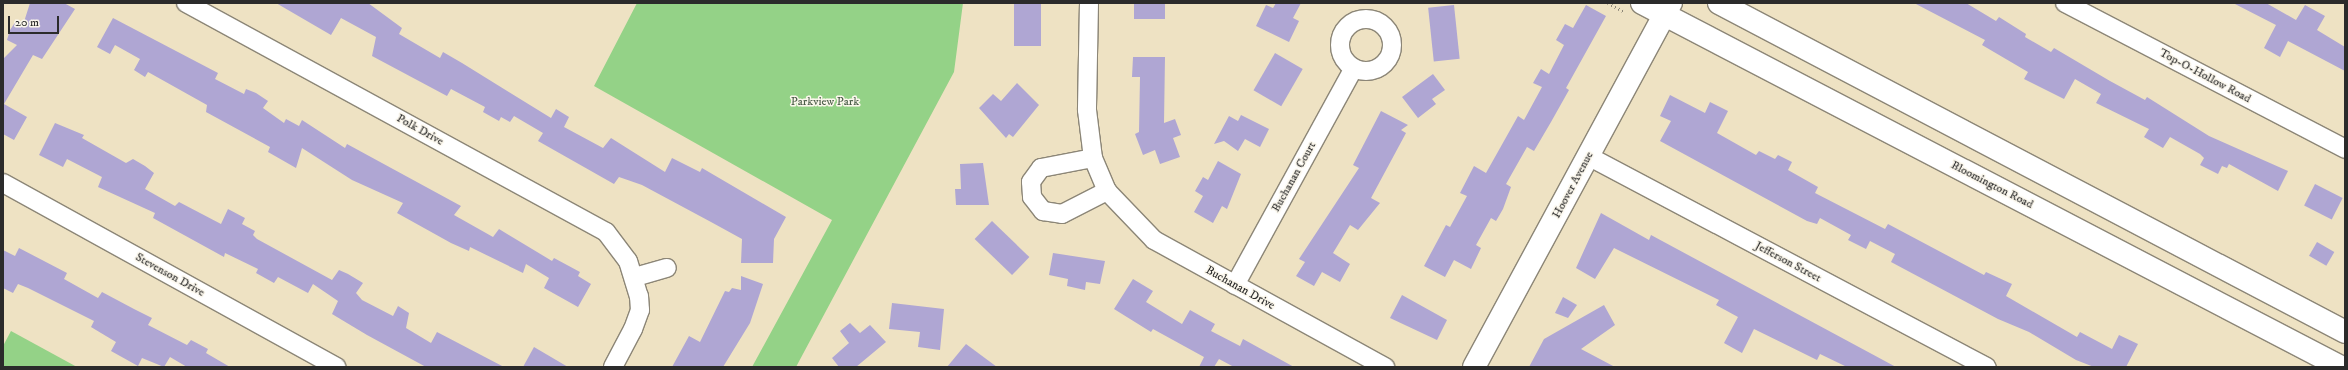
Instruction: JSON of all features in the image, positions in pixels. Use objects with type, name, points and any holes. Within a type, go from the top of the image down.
[{"type":"street","name":"Polk Drive","points":[[186,3],[606,232],[618,246],[635,277]]},
{"type":"street","name":"Buchanan Drive","points":[[1089,3],[1087,110],[1093,158],[1107,191],[1154,240],[1386,367]]},
{"type":"street","points":[[1719,3],[2345,332]]},
{"type":"street","name":"Top-O-Hollow Road","points":[[2065,3],[2345,149]]},
{"type":"street","name":"Bloomington Road","points":[[1636,8],[1668,9],[2341,367]]},
{"type":"street","name":"Hoover Avenue","points":[[1474,367],[1668,9]]},
{"type":"street","name":"Buchanan Court","points":[[1235,285],[1354,68]]},
{"type":"street","name":"Jefferson Street","points":[[1588,156],[1987,367]]},
{"type":"street","points":[[1093,158],[1041,168],[1031,182],[1032,197],[1043,211],[1062,214],[1107,191]]},
{"type":"street","name":"Stevenson Drive","points":[[3,183],[337,367]]},
{"type":"street","points":[[613,367],[640,310],[635,277],[667,268]]},
{"type":"path","points":[[1608,3],[1636,8]]},
{"type":"green space","name":"Parkview Park","points":[[637,3],[963,3],[954,72],[796,367],[752,367],[832,220],[594,86]]},
{"type":"green space","points":[[11,331],[77,367],[3,367],[3,346]]},
{"type":"building","points":[[30,3],[64,3],[75,9],[42,59],[33,55],[4,104],[27,117],[14,140],[3,134],[3,59],[17,45],[7,40],[10,30],[16,21],[23,25]]},
{"type":"building","points":[[276,3],[368,3],[402,28],[399,34],[440,58],[443,52],[551,118],[556,109],[569,117],[564,127],[603,148],[611,138],[665,172],[672,158],[700,172],[702,168],[786,217],[774,239],[773,263],[741,263],[742,239],[642,185],[619,177],[614,184],[538,141],[543,133],[514,116],[510,122],[501,117],[499,121],[483,112],[485,107],[451,89],[447,96],[372,56],[376,37],[341,18],[331,35]]},
{"type":"building","points":[[1014,3],[1041,3],[1041,46],[1014,46]]},
{"type":"building","points":[[1134,3],[1165,3],[1165,19],[1134,19]]},
{"type":"building","points":[[1276,3],[1301,3],[1293,18],[1299,21],[1289,42],[1256,26],[1266,5],[1273,8]]},
{"type":"building","points":[[1914,3],[1966,3],[1996,21],[1999,17],[2026,34],[2025,37],[2051,52],[2054,48],[2145,100],[2147,97],[2209,136],[2288,171],[2278,191],[2229,164],[2227,168],[2222,166],[2218,174],[2200,165],[2204,158],[2200,154],[2170,137],[2163,148],[2144,137],[2149,129],[2096,103],[2101,94],[2075,79],[2064,99],[2024,79],[2028,72],[1982,45],[1985,40]]},
{"type":"building","points":[[2233,3],[2266,3],[2296,20],[2305,5],[2325,16],[2317,30],[2345,47],[2345,71],[2288,41],[2280,57],[2264,48],[2276,25]]},
{"type":"building","points":[[1454,5],[1460,59],[1434,61],[1428,8]]},
{"type":"building","points":[[1586,5],[1606,16],[1566,88],[1569,90],[1534,151],[1527,147],[1506,184],[1511,187],[1503,209],[1496,221],[1491,218],[1476,245],[1481,248],[1471,269],[1454,260],[1445,277],[1424,266],[1446,225],[1450,227],[1467,196],[1460,193],[1474,166],[1486,173],[1518,116],[1524,120],[1542,87],[1533,83],[1541,69],[1549,74],[1564,45],[1556,40],[1565,24],[1573,28]]},
{"type":"building","points":[[113,18],[218,73],[215,79],[244,94],[246,89],[256,93],[268,101],[263,108],[284,123],[286,119],[299,126],[302,120],[345,148],[347,144],[461,206],[454,215],[493,237],[499,229],[552,261],[554,258],[580,272],[578,276],[591,284],[578,307],[544,288],[549,278],[526,264],[523,273],[470,247],[469,251],[451,243],[397,213],[403,203],[352,180],[302,148],[296,168],[268,152],[270,147],[206,112],[207,105],[148,72],[145,77],[134,70],[140,59],[115,45],[110,54],[97,47]]},
{"type":"building","points":[[1275,53],[1303,69],[1281,106],[1254,90]]},
{"type":"building","points":[[1133,57],[1165,57],[1164,123],[1175,119],[1181,135],[1173,138],[1180,157],[1160,164],[1155,150],[1143,155],[1135,134],[1139,132],[1140,77],[1132,77]]},
{"type":"building","points":[[1433,74],[1445,90],[1432,99],[1436,104],[1418,118],[1402,97]]},
{"type":"building","points":[[1017,83],[1039,105],[1013,137],[1009,134],[1006,138],[979,108],[993,94],[1001,101]]},
{"type":"building","points":[[1670,95],[1705,113],[1710,102],[1728,111],[1717,133],[1756,155],[1759,151],[1775,159],[1778,155],[1792,162],[1788,170],[1818,187],[1815,193],[1885,229],[1888,224],[1984,275],[1986,272],[2012,284],[2006,296],[2077,337],[2080,332],[2112,349],[2119,335],[2138,344],[2126,367],[2094,367],[2076,360],[2029,332],[1998,319],[1891,262],[1895,254],[1870,241],[1866,249],[1848,240],[1851,235],[1820,218],[1817,224],[1807,221],[1660,141],[1671,121],[1660,116]]},
{"type":"building","points":[[1381,111],[1408,125],[1401,130],[1406,133],[1371,198],[1380,203],[1358,230],[1350,225],[1333,253],[1350,264],[1340,282],[1322,272],[1314,286],[1296,276],[1305,262],[1299,259],[1359,168],[1353,165]]},
{"type":"building","points":[[1241,115],[1269,129],[1260,147],[1245,139],[1238,151],[1224,141],[1214,144],[1229,116],[1238,121]]},
{"type":"building","points":[[55,123],[84,135],[82,138],[126,163],[133,159],[145,166],[154,173],[145,189],[175,206],[179,202],[221,224],[228,209],[245,218],[242,224],[255,231],[253,235],[257,239],[332,280],[339,270],[363,283],[356,293],[362,300],[393,316],[398,306],[409,313],[406,328],[431,343],[437,332],[504,367],[426,367],[367,335],[332,314],[338,301],[313,284],[308,293],[278,277],[274,283],[256,273],[258,269],[225,253],[224,257],[153,218],[155,213],[98,187],[102,177],[67,159],[63,167],[39,155]]},
{"type":"building","points":[[1218,161],[1241,174],[1227,209],[1222,206],[1213,223],[1194,212],[1203,196],[1195,191],[1203,177],[1208,180]]},
{"type":"building","points":[[983,163],[989,205],[956,205],[955,189],[961,189],[960,164]]},
{"type":"building","points":[[2315,184],[2343,198],[2332,219],[2304,205]]},
{"type":"building","points":[[1601,213],[1649,240],[1651,235],[1896,367],[1847,367],[1820,354],[1817,360],[1754,329],[1742,353],[1724,343],[1738,317],[1716,305],[1719,300],[1614,248],[1595,279],[1576,268]]},
{"type":"building","points":[[992,221],[1029,257],[1012,275],[975,239]]},
{"type":"building","points":[[2317,242],[2334,252],[2326,266],[2309,256]]},
{"type":"building","points":[[19,248],[67,273],[64,279],[98,298],[102,292],[152,318],[148,325],[187,345],[191,340],[208,349],[206,353],[230,367],[187,367],[170,357],[164,367],[142,358],[138,366],[111,351],[116,342],[91,327],[94,321],[18,284],[13,293],[3,288],[3,250],[15,256]]},
{"type":"building","points":[[1053,253],[1105,261],[1100,284],[1086,282],[1085,290],[1067,286],[1068,279],[1049,275]]},
{"type":"building","points":[[741,276],[763,284],[750,323],[723,367],[672,367],[689,336],[700,342],[725,291],[729,292],[732,288],[741,290]]},
{"type":"building","points":[[1133,279],[1153,291],[1146,302],[1182,324],[1190,310],[1215,324],[1211,331],[1240,346],[1243,339],[1294,367],[1234,367],[1219,359],[1214,367],[1199,367],[1204,357],[1153,329],[1151,332],[1114,309]]},
{"type":"building","points":[[1402,295],[1447,320],[1437,340],[1390,318]]},
{"type":"building","points":[[1563,297],[1577,305],[1568,318],[1555,313]]},
{"type":"building","points":[[892,303],[944,309],[940,350],[918,347],[920,332],[889,329]]},
{"type":"building","points":[[1604,305],[1615,325],[1581,349],[1615,367],[1529,367],[1544,339]]},
{"type":"building","points":[[850,323],[860,333],[870,325],[886,342],[856,367],[839,367],[832,358],[849,343],[840,331]]},
{"type":"building","points":[[966,344],[997,367],[947,367]]},
{"type":"building","points":[[534,347],[568,367],[523,367]]}]
